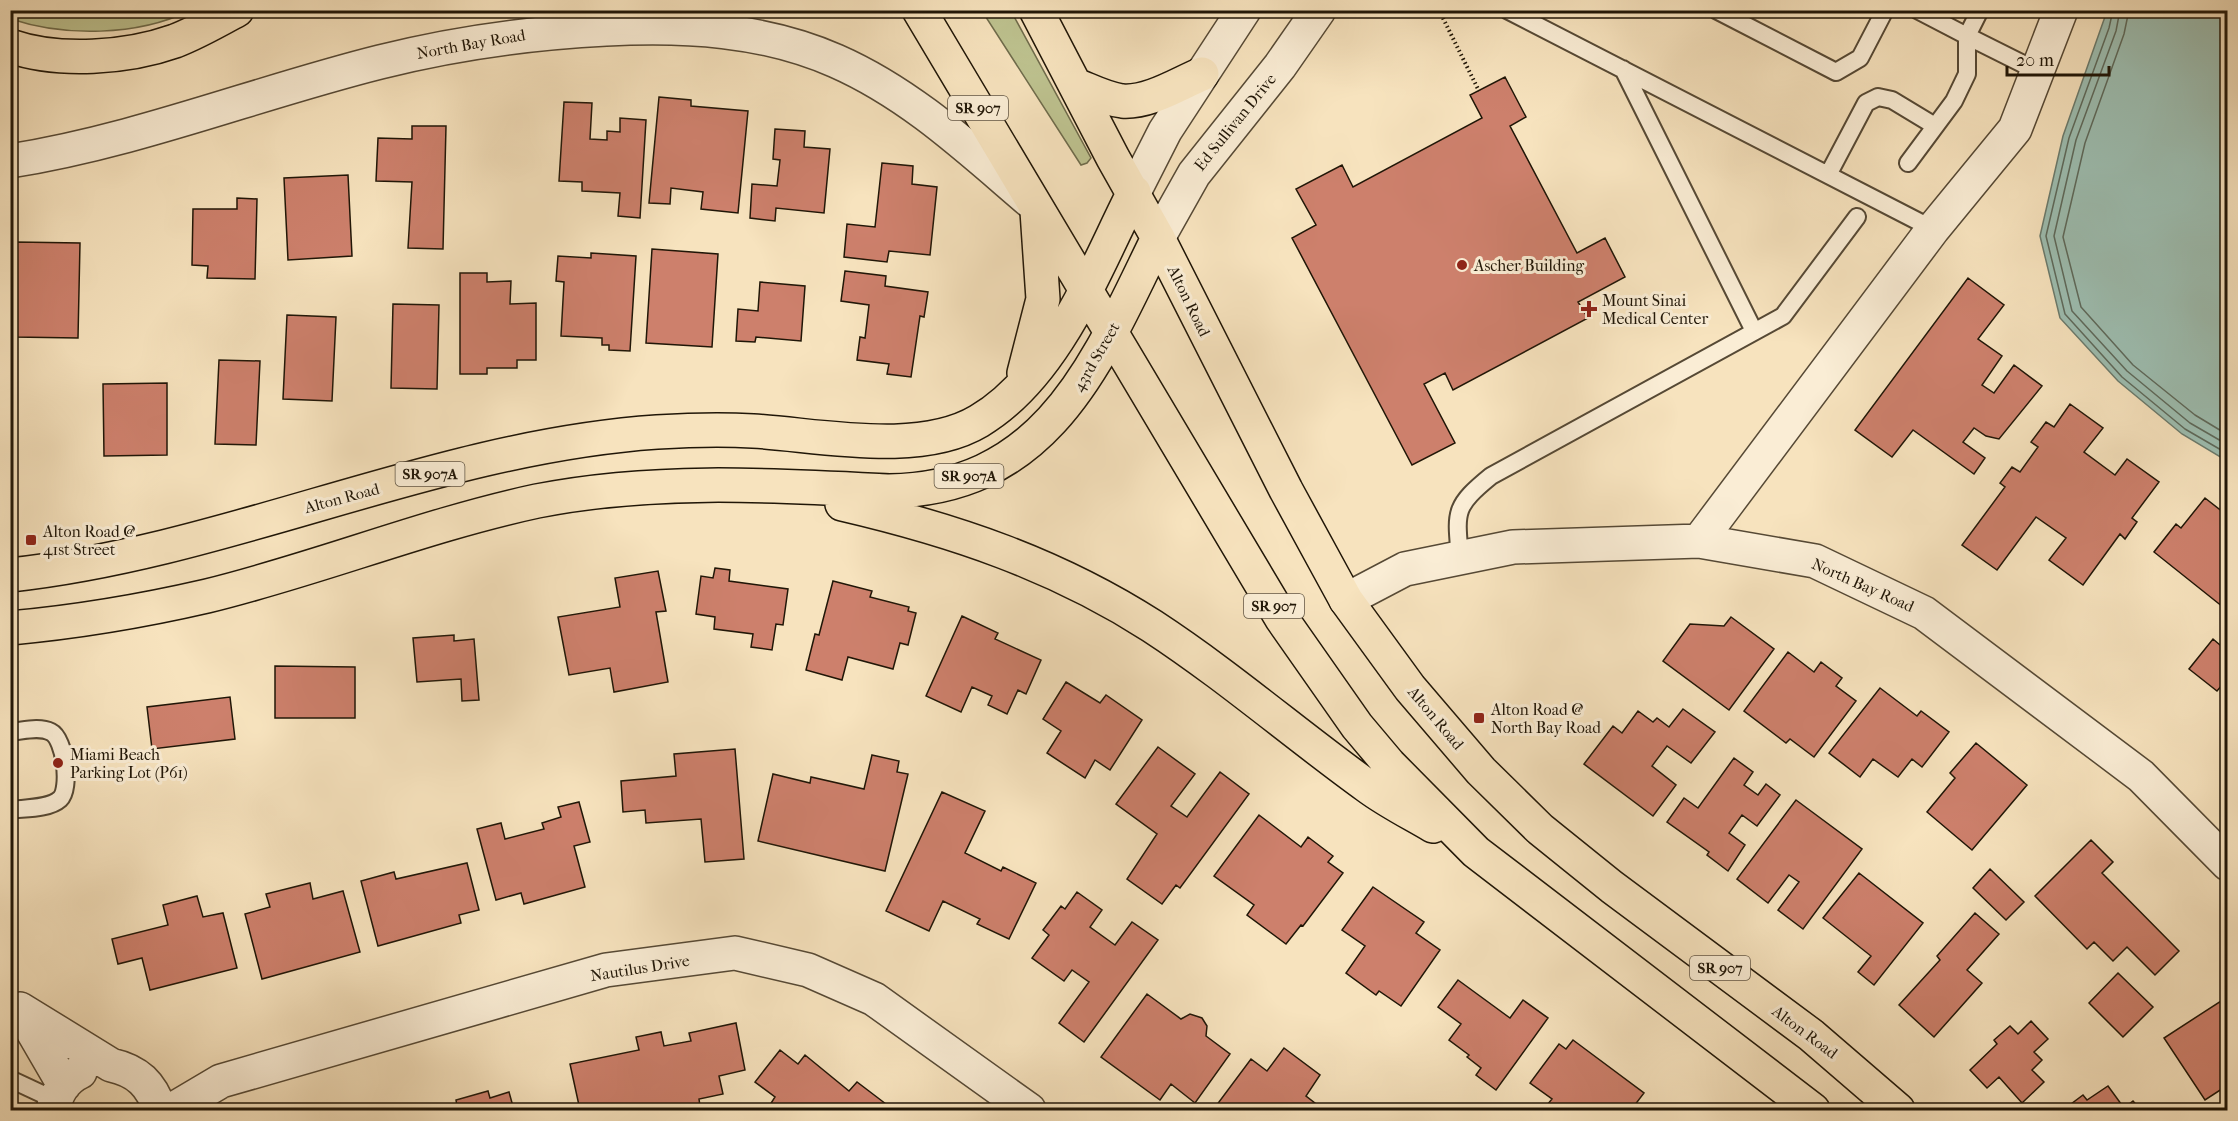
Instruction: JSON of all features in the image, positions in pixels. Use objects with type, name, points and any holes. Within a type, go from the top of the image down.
[{"type":"main road","points":[[10,46],[58,55],[136,51],[174,41],[237,10]]},
{"type":"main road","name":"SR 907","points":[[919,10],[1314,668],[1389,764],[1476,852],[1813,1110]]},
{"type":"main road","name":"SR 907","points":[[1036,10],[1113,158],[1134,192]]},
{"type":"main road","points":[[1076,85],[1110,98],[1136,100],[1148,98],[1202,74]]},
{"type":"main road","name":"Alton Road","points":[[1134,192],[1286,490],[1346,600],[1410,688],[1453,740],[1540,829],[1621,894],[1811,1035],[1898,1110]]},
{"type":"main road","name":"SR 907A","points":[[1020,386],[1061,337],[1134,192]]},
{"type":"main road","points":[[1020,386],[1044,299],[1036,207]]},
{"type":"main road","name":"43rd Street","points":[[764,487],[919,490],[944,485],[979,472],[1025,445],[1059,414],[1093,369],[1158,238]]},
{"type":"main road","name":"Alton Road","points":[[10,575],[115,560],[476,461],[568,441],[707,429],[855,440],[918,439],[953,433],[979,421],[1008,400],[1020,386]]},
{"type":"main road","name":"SR 907A","points":[[10,628],[67,623],[207,595],[355,551],[537,502],[591,492],[673,485],[764,487]]},
{"type":"main road","points":[[764,487],[911,520],[956,534],[1004,550],[1088,589],[1131,613],[1181,646],[1369,788],[1476,852]]},
{"type":"street","points":[[1134,192],[1165,131],[1244,10]]},
{"type":"street","name":"Ed Sullivan Drive","points":[[1158,238],[1194,174],[1280,66],[1319,10]]},
{"type":"street","points":[[1699,541],[1933,229],[2015,129],[2061,10]]},
{"type":"street","name":"North Bay Road","points":[[10,161],[83,147],[378,62],[434,50],[535,33],[666,26],[707,28],[762,38],[835,60],[868,77],[930,115],[1036,207]]},
{"type":"street","name":"North Bay Road","points":[[1346,600],[1405,569],[1513,548],[1699,541],[1815,561],[1924,613],[2141,776],[2228,864]]},
{"type":"street","name":"Nautilus Drive","points":[[221,1081],[606,970],[735,953],[808,970],[874,999],[1029,1110]]},
{"type":"street","points":[[15,1004],[111,1065]]},
{"type":"street","points":[[15,1004],[57,1099],[77,1073],[93,1066],[111,1065],[128,1069],[143,1079],[153,1093],[159,1110]]},
{"type":"street","points":[[143,1079],[221,1081]]},
{"type":"street","points":[[172,1110],[221,1081]]},
{"type":"lane","points":[[1506,10],[1933,229]]},
{"type":"lane","points":[[1716,10],[1836,72],[1860,58],[1885,10]]},
{"type":"lane","points":[[1917,10],[2038,72]]},
{"type":"lane","points":[[1908,163],[1954,101],[1967,74],[1967,36],[1980,10]]},
{"type":"lane","points":[[1623,69],[1754,331]]},
{"type":"lane","points":[[1828,176],[1866,103],[1878,97],[1892,100],[1935,126]]},
{"type":"lane","points":[[1460,558],[1456,515],[1470,493],[1491,476],[1783,316],[1857,217]]},
{"type":"lane","points":[[10,732],[44,728],[54,733],[61,743],[67,788],[60,800],[47,805],[10,810]]},
{"type":"lane","points":[[10,1079],[57,1099]]},
{"type":"path","points":[[1439,10],[1479,91]]},
{"type":"green space","points":[[11,10],[189,11],[147,25],[101,31],[77,31],[32,25],[11,19]]},
{"type":"green space","points":[[982,11],[1011,11],[1091,158],[1087,163],[1081,165]]},
{"type":"water","points":[[2107,11],[2227,11],[2227,461],[2182,434],[2118,381],[2060,318],[2040,236],[2063,136]]},
{"type":"building","name":"Ascher Building","points":[[1505,77],[1526,117],[1510,126],[1577,253],[1605,238],[1625,277],[1578,302],[1588,318],[1453,390],[1445,373],[1424,384],[1455,443],[1412,465],[1292,238],[1316,225],[1296,189],[1342,165],[1353,187],[1482,118],[1470,95]]},
{"type":"building","points":[[659,97],[691,100],[691,106],[748,111],[738,213],[701,209],[703,192],[671,188],[670,204],[649,203]]},
{"type":"building","points":[[564,102],[592,103],[590,139],[607,140],[607,131],[620,132],[620,118],[646,120],[640,218],[618,216],[620,193],[582,191],[582,182],[559,181]]},
{"type":"building","points":[[412,126],[446,126],[443,249],[408,248],[412,182],[376,181],[378,138],[412,139]]},
{"type":"building","points":[[775,129],[805,131],[804,147],[830,149],[824,213],[776,208],[775,221],[750,218],[752,184],[777,186],[780,160],[773,159]]},
{"type":"building","points":[[882,163],[913,166],[912,184],[937,187],[930,255],[889,251],[887,262],[844,257],[847,224],[875,227]]},
{"type":"building","points":[[348,175],[352,256],[288,260],[284,178]]},
{"type":"building","points":[[237,198],[257,199],[255,279],[207,278],[208,266],[192,265],[193,209],[237,209]]},
{"type":"building","points":[[16,242],[80,243],[78,338],[14,337]]},
{"type":"building","points":[[652,249],[718,254],[712,347],[646,343]]},
{"type":"building","points":[[591,253],[636,256],[630,351],[609,350],[609,345],[602,345],[602,338],[561,336],[564,282],[556,281],[558,256],[591,258]]},
{"type":"building","points":[[845,271],[886,276],[885,286],[928,292],[924,317],[920,316],[911,377],[887,374],[889,364],[857,360],[860,337],[865,338],[869,305],[841,301]]},
{"type":"building","points":[[460,273],[487,273],[487,282],[511,281],[510,304],[536,303],[536,360],[517,360],[517,368],[487,368],[487,374],[460,374]]},
{"type":"building","points":[[1968,278],[2004,305],[1978,339],[2002,356],[1982,385],[1994,393],[2014,365],[2042,386],[1999,439],[1986,436],[1974,428],[1963,442],[1985,458],[1974,474],[1913,430],[1892,457],[1855,430]]},
{"type":"building","points":[[760,282],[805,286],[801,341],[756,337],[755,342],[736,341],[738,309],[758,311]]},
{"type":"building","points":[[393,304],[439,305],[437,389],[391,388]]},
{"type":"building","points":[[287,315],[336,317],[332,401],[283,399]]},
{"type":"building","points":[[219,360],[260,361],[256,445],[215,444]]},
{"type":"building","points":[[167,383],[167,455],[104,456],[103,384]]},
{"type":"building","points":[[2070,404],[2103,428],[2084,452],[2115,475],[2127,459],[2159,482],[2132,518],[2137,522],[2125,539],[2120,534],[2083,585],[2049,560],[2066,538],[2036,517],[1997,570],[1962,545],[2005,487],[2000,483],[2012,467],[2020,472],[2038,447],[2031,442],[2046,422],[2054,427]]},
{"type":"building","points":[[2205,498],[2228,516],[2228,542],[2221,550],[2228,555],[2228,611],[2154,552],[2176,524],[2181,528]]},
{"type":"building","points":[[715,568],[730,570],[729,581],[788,589],[783,625],[776,624],[772,650],[751,647],[753,634],[714,629],[715,617],[696,614],[701,576],[713,578]]},
{"type":"building","points":[[658,571],[666,611],[656,612],[668,682],[614,692],[610,668],[569,675],[558,617],[620,607],[615,578]]},
{"type":"building","points":[[833,581],[872,591],[870,597],[909,607],[908,611],[916,613],[908,645],[900,643],[893,669],[848,657],[842,680],[806,670],[815,634],[819,635]]},
{"type":"building","points":[[962,616],[998,633],[995,639],[1041,660],[1026,694],[1018,690],[1007,714],[988,705],[992,696],[972,687],[961,712],[926,696]]},
{"type":"building","points":[[1731,617],[1774,649],[1729,710],[1663,661],[1690,624],[1724,626]]},
{"type":"building","points":[[454,635],[454,641],[474,639],[479,700],[462,701],[461,679],[417,682],[413,638]]},
{"type":"building","points":[[2228,635],[2228,678],[2217,691],[2189,669],[2213,639],[2220,645]]},
{"type":"building","points":[[1788,652],[1814,672],[1821,662],[1842,678],[1836,686],[1856,701],[1814,757],[1790,739],[1786,743],[1744,711]]},
{"type":"building","points":[[275,666],[355,667],[355,718],[275,718]]},
{"type":"building","points":[[1066,682],[1100,703],[1106,695],[1142,720],[1110,770],[1095,760],[1085,778],[1047,753],[1061,731],[1043,719]]},
{"type":"building","points":[[1880,688],[1917,716],[1921,711],[1949,732],[1922,767],[1912,759],[1898,777],[1873,759],[1860,777],[1829,753]]},
{"type":"building","points":[[230,697],[235,739],[152,749],[147,707]]},
{"type":"building","points":[[1683,709],[1715,732],[1691,763],[1667,746],[1652,766],[1676,785],[1653,816],[1584,764],[1613,726],[1622,733],[1638,711],[1653,722],[1657,718],[1669,727]]},
{"type":"building","points":[[1976,743],[2027,785],[1972,850],[1927,812],[1955,778],[1950,773]]},
{"type":"building","points":[[1158,747],[1195,774],[1171,806],[1187,817],[1220,772],[1249,794],[1180,888],[1176,885],[1162,904],[1127,879],[1157,834],[1116,804]]},
{"type":"building","points":[[735,749],[744,859],[705,862],[701,819],[646,823],[645,810],[623,812],[621,781],[676,776],[674,754]]},
{"type":"building","points":[[872,755],[899,761],[897,772],[908,774],[885,871],[758,841],[773,774],[810,783],[811,777],[864,789]]},
{"type":"building","points":[[1734,758],[1753,772],[1744,785],[1758,795],[1766,784],[1780,795],[1757,826],[1742,815],[1729,833],[1745,845],[1728,871],[1707,855],[1709,852],[1667,822],[1684,798],[1698,808]]},
{"type":"building","points":[[942,792],[985,811],[965,853],[1001,871],[1003,867],[1036,883],[1009,939],[977,924],[980,919],[943,901],[929,931],[886,911]]},
{"type":"building","points":[[1796,800],[1862,849],[1803,929],[1778,910],[1799,882],[1789,875],[1768,903],[1737,879]]},
{"type":"building","points":[[579,802],[590,842],[574,846],[585,887],[524,904],[521,893],[496,900],[477,829],[501,823],[505,839],[544,829],[542,823],[561,817],[558,807]]},
{"type":"building","points":[[1259,815],[1301,847],[1308,837],[1333,856],[1328,862],[1343,873],[1303,926],[1301,925],[1286,944],[1247,915],[1254,905],[1214,876]]},
{"type":"building","points":[[2091,840],[2113,862],[2102,873],[2179,951],[2155,975],[2127,947],[2113,961],[2094,942],[2087,949],[2035,896]]},
{"type":"building","points":[[467,863],[479,910],[459,915],[461,923],[378,946],[361,881],[394,872],[396,879]]},
{"type":"building","points":[[1990,869],[2024,902],[2006,920],[1973,888]]},
{"type":"building","points":[[1859,873],[1923,923],[1874,985],[1858,972],[1871,956],[1823,918]]},
{"type":"building","points":[[310,883],[313,899],[343,891],[360,952],[262,979],[245,914],[270,907],[266,894]]},
{"type":"building","points":[[1373,887],[1424,922],[1416,933],[1440,950],[1401,1006],[1379,991],[1376,995],[1346,973],[1365,946],[1342,930]]},
{"type":"building","points":[[1077,892],[1102,910],[1090,927],[1115,945],[1132,922],[1158,940],[1084,1042],[1059,1023],[1089,982],[1072,970],[1064,981],[1032,958],[1049,935],[1043,930],[1061,906],[1065,909]]},
{"type":"building","points":[[197,896],[203,917],[223,913],[237,968],[150,990],[142,958],[118,964],[112,939],[168,925],[163,905]]},
{"type":"building","points":[[1975,913],[1999,934],[1967,970],[1982,983],[1934,1037],[1899,1005],[1940,960],[1937,956]]},
{"type":"building","points":[[2118,973],[2153,1007],[2123,1037],[2089,1003]]},
{"type":"building","points":[[1458,980],[1510,1018],[1523,1000],[1548,1018],[1496,1090],[1476,1075],[1481,1068],[1467,1057],[1469,1055],[1449,1040],[1461,1024],[1438,1007]]},
{"type":"building","points":[[1147,994],[1181,1019],[1190,1014],[1202,1018],[1207,1026],[1206,1036],[1230,1054],[1195,1103],[1171,1084],[1160,1100],[1101,1057]]},
{"type":"building","points":[[2221,1001],[2228,1012],[2228,1085],[2205,1100],[2164,1038]]},
{"type":"building","points":[[2031,1021],[2048,1039],[2034,1052],[2042,1060],[2032,1070],[2044,1082],[2022,1103],[1999,1077],[1987,1088],[1970,1070],[1997,1044],[1994,1040],[2010,1026],[2018,1034]]},
{"type":"building","points":[[736,1023],[745,1070],[719,1076],[723,1094],[699,1099],[700,1106],[678,1110],[580,1110],[570,1064],[639,1050],[636,1037],[661,1032],[664,1046],[691,1041],[689,1033]]},
{"type":"building","points":[[1573,1040],[1644,1093],[1631,1110],[1543,1110],[1552,1099],[1530,1083],[1559,1044],[1566,1049]]},
{"type":"building","points":[[1284,1048],[1320,1075],[1306,1096],[1324,1110],[1213,1110],[1251,1059],[1267,1071]]},
{"type":"building","points":[[780,1050],[798,1064],[805,1055],[849,1091],[857,1082],[886,1104],[881,1110],[771,1110],[768,1108],[775,1097],[755,1082]]},
{"type":"building","points":[[2108,1086],[2124,1108],[2133,1101],[2141,1110],[2063,1110],[2083,1095],[2087,1100]]},
{"type":"building","points":[[488,1091],[490,1098],[509,1092],[514,1110],[441,1110],[457,1106],[456,1100]]},
{"type":"place","name":"Ascher Building","points":[[1462,265]]},
{"type":"place","name":"Mount Sinai Medical Center","points":[[1589,309]]},
{"type":"place","name":"Alton Road @ 41st Street","points":[[31,540]]},
{"type":"place","name":"Alton Road @ North Bay Road","points":[[1479,718]]},
{"type":"place","name":"Miami Beach Parking Lot (P61)","points":[[58,763]]}]
